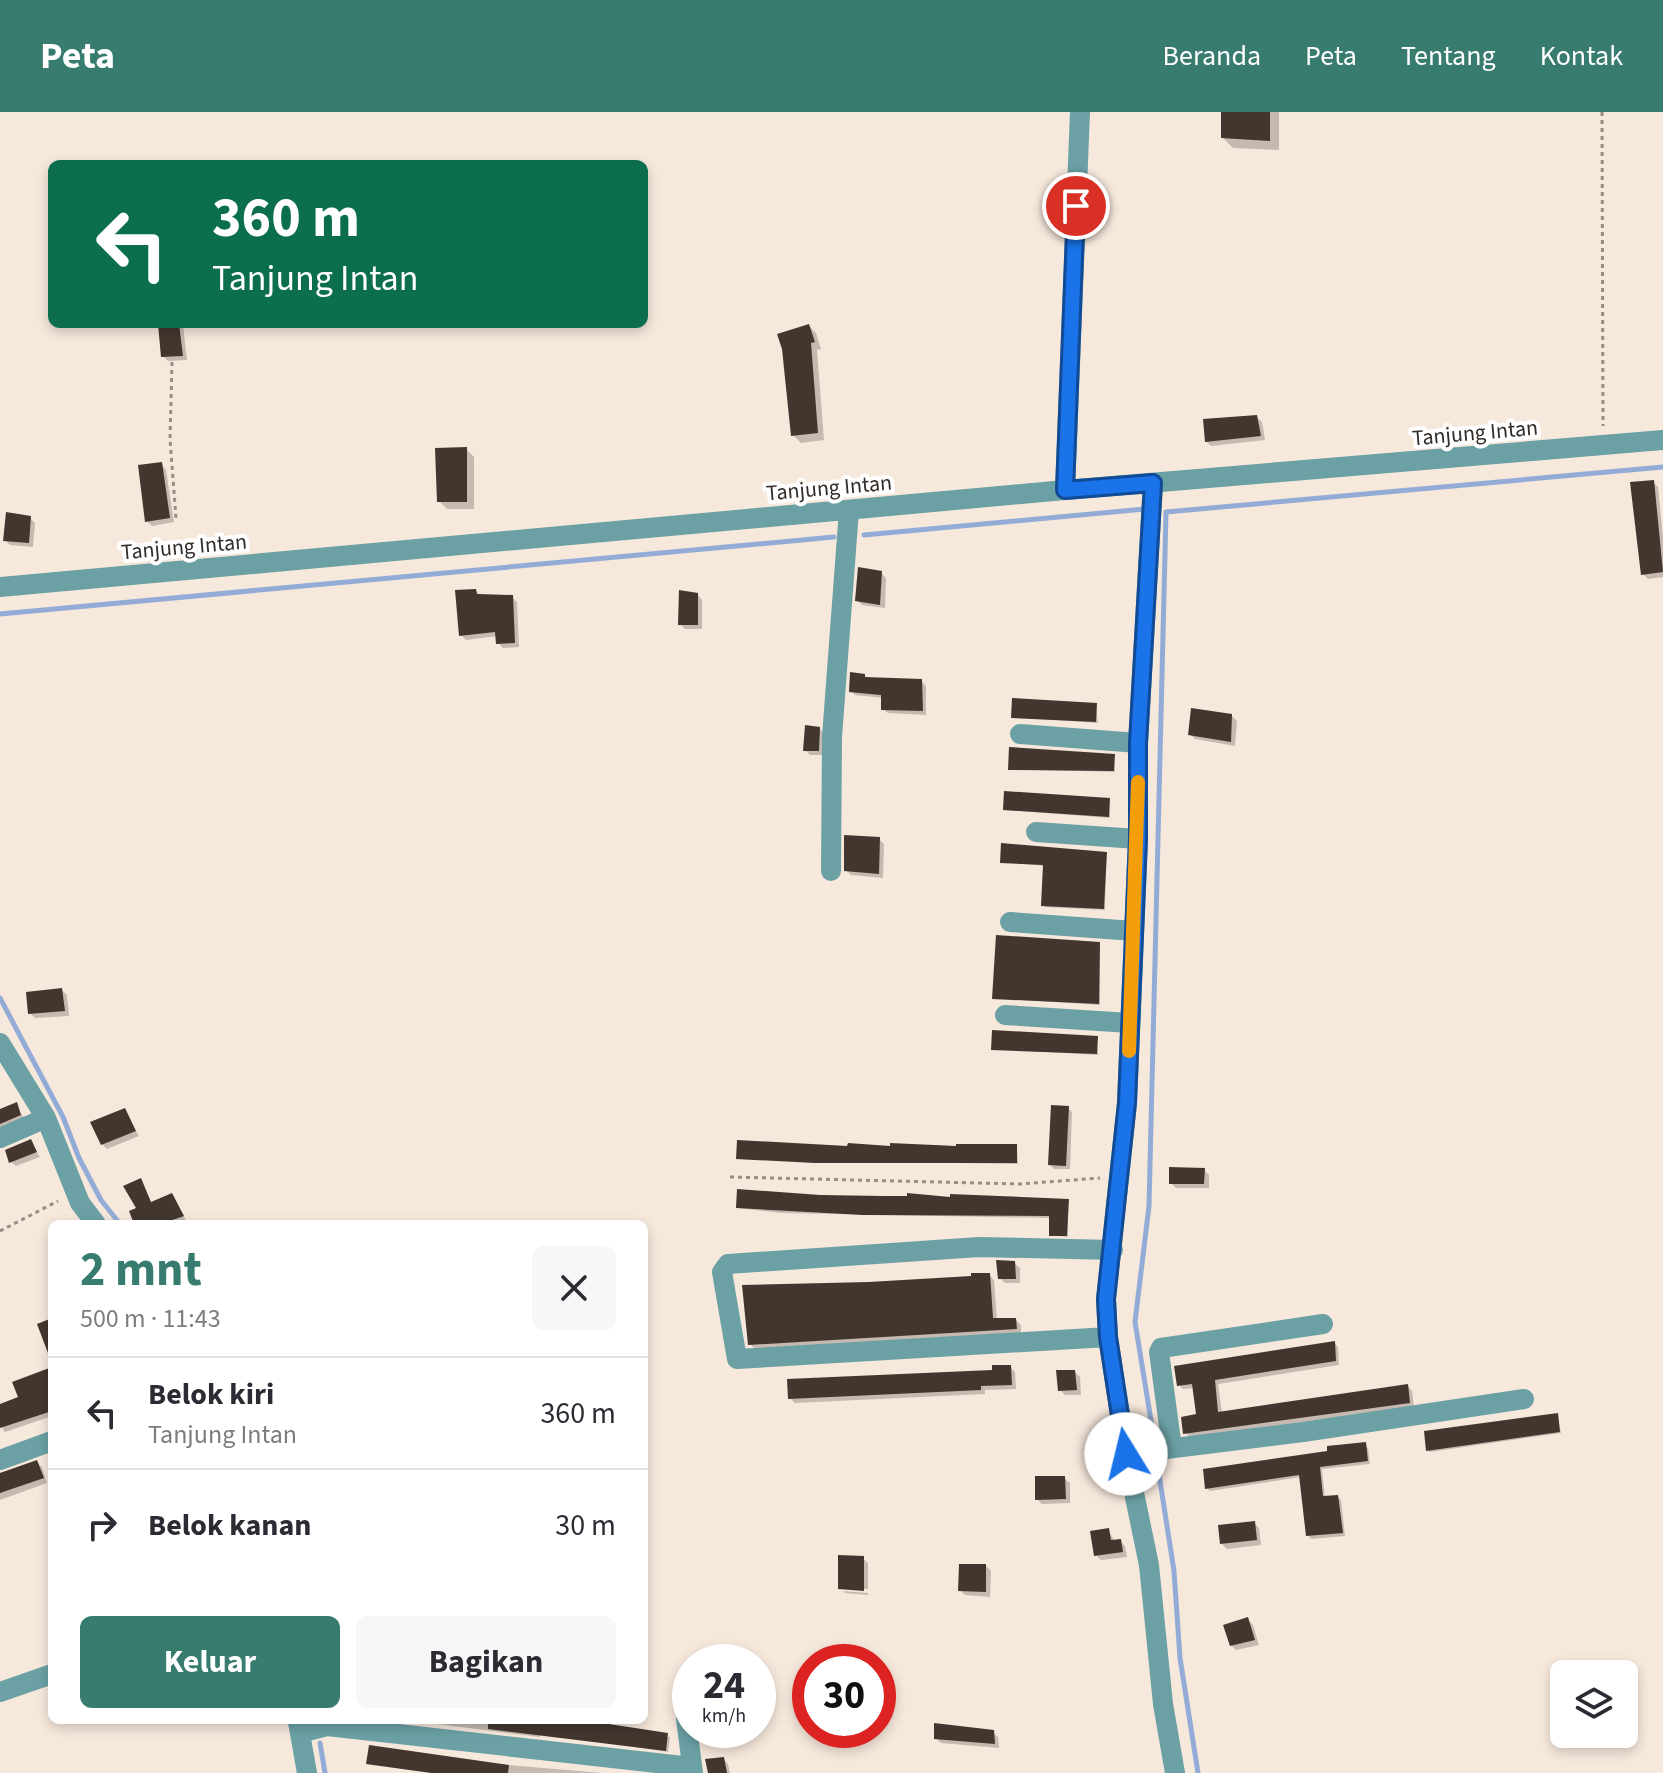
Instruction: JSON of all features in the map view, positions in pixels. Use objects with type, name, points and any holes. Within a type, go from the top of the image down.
[{"type":"street","points":[[1065,490],[1080,112]]},
{"type":"street","name":"Tanjung Intan","points":[[0,587],[1065,490],[1663,440]]},
{"type":"street","points":[[1153,483],[1138,743],[1138,839],[1130,1023],[1120,1176],[1106,1299],[1108,1337],[1133,1453],[1149,1565],[1163,1704],[1175,1773]]},
{"type":"street","points":[[831,871],[832,737],[849,510]]},
{"type":"street","points":[[1020,734],[1138,743]]},
{"type":"street","points":[[1036,832],[1138,839]]},
{"type":"street","points":[[1010,922],[1134,931]]},
{"type":"street","points":[[1005,1015],[1130,1023]]},
{"type":"street","points":[[0,1043],[46,1118],[75,1192],[93,1220]]},
{"type":"street","points":[[0,1138],[46,1118]]},
{"type":"street","points":[[1108,1337],[737,1359],[722,1272],[728,1264],[979,1247],[1113,1250]]},
{"type":"street","points":[[1168,1448],[1161,1348],[1323,1324]]},
{"type":"street","points":[[1133,1453],[1303,1432],[1524,1399]]},
{"type":"street","points":[[0,1460],[48,1442]]},
{"type":"street","points":[[0,1692],[48,1675]]},
{"type":"street","points":[[307,1773],[299,1726],[327,1726],[693,1770],[690,1748]]},
{"type":"path","points":[[1602,112],[1603,446]]},
{"type":"path","points":[[172,362],[170,439],[176,518]]},
{"type":"path","points":[[730,1177],[1020,1184],[1120,1176]]},
{"type":"path","points":[[0,1231],[75,1192]]},
{"type":"building","points":[[1221,112],[1270,112],[1270,141],[1221,138]]},
{"type":"building","points":[[809,324],[815,342],[811,343],[818,433],[791,436],[782,349],[777,334]]},
{"type":"building","points":[[158,328],[180,328],[183,356],[161,357]]},
{"type":"building","points":[[1257,415],[1261,436],[1205,442],[1203,419]]},
{"type":"building","points":[[467,447],[467,502],[437,502],[435,448]]},
{"type":"building","points":[[162,462],[170,518],[145,522],[138,465]]},
{"type":"building","points":[[1654,480],[1663,572],[1641,575],[1630,482]]},
{"type":"building","points":[[6,512],[31,516],[29,543],[3,541]]},
{"type":"building","points":[[858,567],[882,571],[880,605],[855,601]]},
{"type":"building","points":[[476,589],[477,594],[513,595],[515,643],[496,644],[495,632],[459,636],[455,590]]},
{"type":"building","points":[[679,590],[698,593],[698,625],[678,625]]},
{"type":"building","points":[[850,672],[865,674],[865,677],[922,679],[923,711],[881,710],[881,695],[849,692]]},
{"type":"building","points":[[1012,698],[1097,703],[1096,722],[1011,718]]},
{"type":"building","points":[[1191,708],[1232,714],[1231,742],[1188,735]]},
{"type":"building","points":[[805,725],[820,727],[819,751],[803,751]]},
{"type":"building","points":[[1009,747],[1115,754],[1114,771],[1008,770]]},
{"type":"building","points":[[1004,791],[1110,798],[1109,817],[1003,810]]},
{"type":"building","points":[[844,835],[880,837],[879,874],[844,871]]},
{"type":"building","points":[[1001,843],[1107,852],[1104,909],[1041,906],[1043,865],[1000,863]]},
{"type":"building","points":[[996,935],[1100,942],[1099,1004],[992,999]]},
{"type":"building","points":[[62,988],[65,1011],[28,1014],[26,992]]},
{"type":"building","points":[[992,1030],[1098,1036],[1097,1054],[991,1050]]},
{"type":"building","points":[[17,1102],[21,1115],[0,1124],[0,1109]]},
{"type":"building","points":[[1051,1105],[1069,1106],[1066,1166],[1048,1165]]},
{"type":"building","points":[[125,1108],[136,1131],[101,1145],[90,1122]]},
{"type":"building","points":[[31,1139],[37,1152],[9,1163],[5,1150]]},
{"type":"building","points":[[737,1140],[847,1146],[848,1143],[890,1146],[890,1143],[956,1146],[1017,1144],[1017,1163],[815,1163],[736,1159]]},
{"type":"building","points":[[1169,1167],[1205,1168],[1204,1184],[1169,1184]]},
{"type":"building","points":[[141,1178],[151,1202],[172,1193],[184,1216],[172,1220],[132,1220],[129,1211],[136,1208],[123,1186]]},
{"type":"building","points":[[737,1189],[820,1195],[907,1196],[907,1193],[950,1197],[950,1194],[1069,1199],[1067,1236],[1049,1236],[1049,1216],[863,1215],[736,1208]]},
{"type":"building","points":[[996,1260],[1015,1261],[1016,1279],[998,1279]]},
{"type":"building","points":[[971,1273],[990,1273],[993,1318],[1016,1318],[1017,1329],[748,1345],[742,1285],[869,1282],[971,1276]]},
{"type":"building","points":[[48,1320],[48,1353],[37,1324]]},
{"type":"building","points":[[1335,1341],[1336,1361],[1215,1380],[1218,1412],[1408,1384],[1410,1403],[1183,1434],[1181,1417],[1196,1414],[1192,1384],[1177,1386],[1174,1366]]},
{"type":"building","points":[[992,1365],[1011,1365],[1012,1385],[981,1386],[981,1390],[788,1399],[787,1379],[992,1370]]},
{"type":"building","points":[[48,1368],[48,1412],[0,1428],[0,1404],[18,1397],[12,1382]]},
{"type":"building","points":[[1056,1370],[1075,1370],[1077,1390],[1058,1391]]},
{"type":"building","points":[[1558,1413],[1560,1432],[1426,1451],[1424,1431]]},
{"type":"building","points":[[1366,1442],[1368,1461],[1320,1467],[1323,1496],[1338,1495],[1343,1533],[1306,1536],[1299,1475],[1205,1489],[1203,1469],[1327,1451],[1327,1446]]},
{"type":"building","points":[[37,1460],[44,1478],[0,1493],[0,1473]]},
{"type":"building","points":[[1035,1476],[1065,1476],[1066,1499],[1035,1500]]},
{"type":"building","points":[[1255,1521],[1257,1540],[1220,1544],[1218,1525]]},
{"type":"building","points":[[1109,1528],[1111,1540],[1121,1539],[1123,1552],[1094,1556],[1090,1531]]},
{"type":"building","points":[[838,1555],[864,1556],[864,1591],[838,1589]]},
{"type":"building","points":[[959,1564],[986,1564],[986,1592],[958,1591]]},
{"type":"building","points":[[1248,1617],[1255,1640],[1230,1646],[1223,1625]]},
{"type":"building","points":[[934,1723],[994,1730],[995,1744],[934,1739]]},
{"type":"building","points":[[488,1724],[609,1724],[668,1733],[666,1751],[488,1729]]},
{"type":"building","points":[[369,1745],[509,1765],[508,1773],[431,1773],[366,1764]]},
{"type":"building","points":[[724,1757],[727,1773],[708,1773],[705,1759]]},
{"type":"waterway","points":[[1155,1445],[1135,1322],[1149,1206],[1166,512],[1663,467]]},
{"type":"waterway","points":[[864,535],[1145,509]]},
{"type":"waterway","points":[[0,614],[834,537]]},
{"type":"waterway","points":[[0,998],[63,1117],[79,1158],[101,1200],[117,1220]]},
{"type":"waterway","points":[[1156,1455],[1174,1571],[1180,1658],[1198,1773]]},
{"type":"waterway","points":[[320,1743],[325,1773]]},
{"type":"slow traffic","points":[[1129,1051],[1138,782]]},
{"type":"route","points":[[1076,206],[1065,490],[1153,483],[1138,743],[1138,839],[1127,1103],[1106,1299],[1108,1337],[1126,1454]]}]
